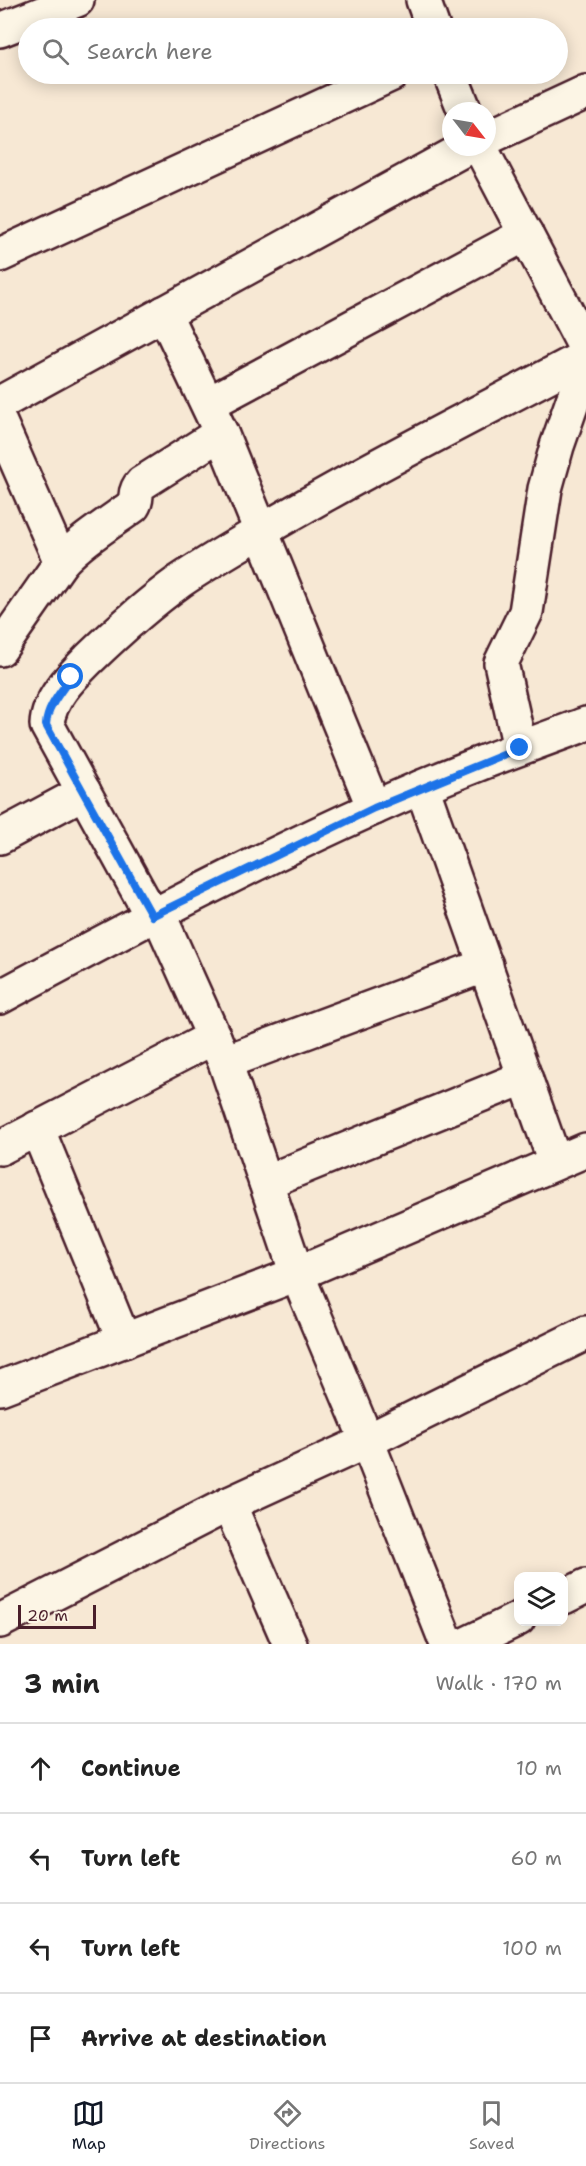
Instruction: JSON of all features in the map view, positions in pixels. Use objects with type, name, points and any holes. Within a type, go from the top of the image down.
[{"type":"street","points":[[30,18],[76,0]]},
{"type":"street","points":[[423,0],[429,18]]},
{"type":"street","points":[[0,30],[18,23]]},
{"type":"street","points":[[0,255],[370,84]]},
{"type":"street","points":[[454,84],[461,102]]},
{"type":"street","points":[[496,134],[586,92]]},
{"type":"street","points":[[0,403],[452,156]]},
{"type":"street","points":[[485,156],[586,349]]},
{"type":"street","points":[[5,636],[61,562],[79,544],[133,506],[135,492],[142,483],[215,418],[526,234]]},
{"type":"street","points":[[164,313],[215,418],[374,808]]},
{"type":"street","points":[[447,1644],[367,1441],[297,1274],[219,1049],[155,914],[46,725],[50,709],[71,677],[138,614],[180,581],[351,480],[586,356]]},
{"type":"street","points":[[520,748],[501,663],[526,612],[545,489],[556,446],[586,363]]},
{"type":"street","points":[[0,423],[61,562]]},
{"type":"street","points":[[0,997],[155,914],[374,808],[520,748],[586,724]]},
{"type":"street","points":[[0,1388],[297,1274],[578,1155],[525,1077],[422,787]]},
{"type":"street","points":[[0,837],[84,792]]},
{"type":"street","points":[[0,1148],[37,1128],[219,1049],[486,965]]},
{"type":"street","points":[[266,1182],[525,1077]]},
{"type":"street","points":[[37,1128],[124,1341]]},
{"type":"street","points":[[0,1621],[229,1504],[367,1441],[586,1333]]},
{"type":"street","points":[[229,1504],[290,1644]]},
{"type":"street","points":[[568,1595],[586,1586]]},
{"type":"street","points":[[466,1644],[514,1621]]},
{"type":"route","points":[[71,677],[50,709],[46,725],[152,916],[374,808],[520,748]]}]
